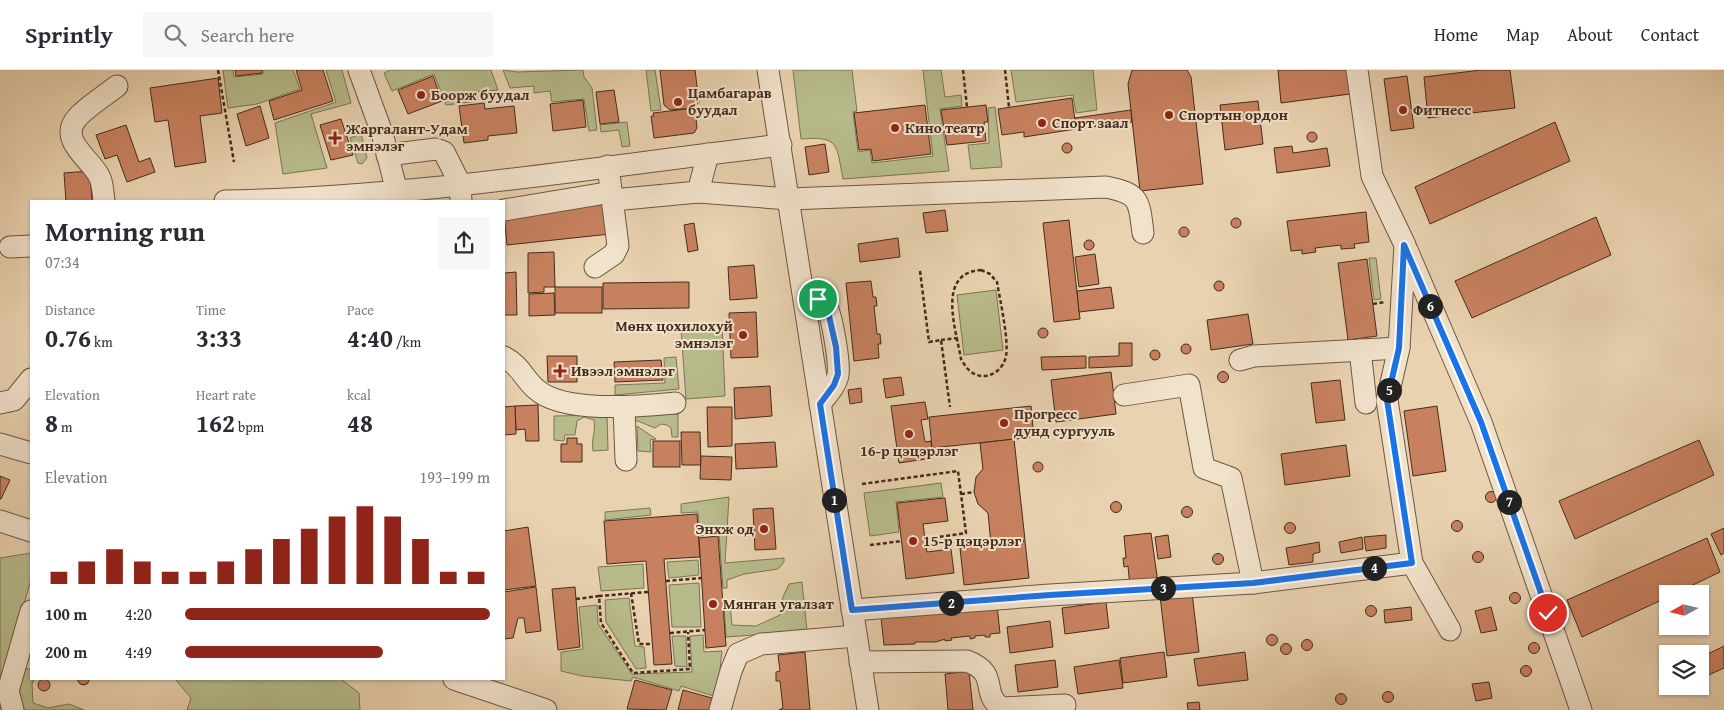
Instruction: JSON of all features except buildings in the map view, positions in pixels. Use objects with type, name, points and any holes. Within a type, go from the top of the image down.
[{"type":"street","points":[[359,70],[382,132],[397,197]]},
{"type":"street","points":[[768,70],[868,710]]},
{"type":"street","points":[[1357,70],[1372,176],[1481,422],[1580,710]]},
{"type":"street","points":[[104,200],[100,178],[95,168],[77,150],[72,128],[76,119],[117,86]]},
{"type":"street","points":[[318,200],[461,193],[608,166],[781,145]]},
{"type":"street","points":[[387,155],[436,149],[444,152],[450,161],[461,193]]},
{"type":"street","points":[[698,192],[708,154]]},
{"type":"street","points":[[595,267],[614,254],[618,246],[608,166]]},
{"type":"street","points":[[505,210],[612,196],[698,192],[789,199],[1106,187],[1128,192],[1140,205],[1143,233]]},
{"type":"street","points":[[1404,245],[1399,348],[1387,400],[1412,563],[1450,630]]},
{"type":"street","points":[[10,247],[30,246]]},
{"type":"street","points":[[1240,360],[1254,356],[1399,348]]},
{"type":"street","points":[[1360,350],[1366,402]]},
{"type":"street","points":[[505,358],[516,364],[536,390],[563,402],[624,408],[675,403]]},
{"type":"street","points":[[0,403],[14,400],[30,380]]},
{"type":"street","points":[[1124,395],[1189,385],[1204,468],[1231,478],[1253,583]]},
{"type":"street","points":[[624,408],[626,460]]},
{"type":"street","points":[[0,444],[30,453]]},
{"type":"street","points":[[0,521],[30,531]]},
{"type":"street","points":[[852,610],[1050,595],[1253,583],[1412,563]]},
{"type":"street","points":[[13,710],[8,691],[30,614]]},
{"type":"street","points":[[720,710],[738,654],[762,644],[856,636]]},
{"type":"street","points":[[860,662],[967,661],[979,666],[988,675],[990,694],[995,703],[1002,708],[1065,705]]},
{"type":"street","points":[[457,680],[546,710]]},
{"type":"path","points":[[218,70],[234,162]]},
{"type":"path","points":[[963,70],[967,107]]},
{"type":"path","points":[[1005,70],[1010,107]]},
{"type":"path","points":[[981,270],[990,274],[997,282],[1006,353],[1002,367],[994,373],[984,376],[973,374],[965,367],[961,359],[958,338],[952,295],[956,282],[969,271],[981,270]]},
{"type":"path","points":[[920,271],[929,342],[958,338]]},
{"type":"path","points":[[941,340],[950,407]]},
{"type":"path","points":[[862,484],[958,471],[966,533],[925,539]]},
{"type":"path","points":[[961,494],[974,492]]},
{"type":"path","points":[[870,545],[902,541]]},
{"type":"path","points":[[666,581],[702,578]]},
{"type":"path","points":[[576,599],[648,592]]},
{"type":"path","points":[[631,593],[639,644],[652,644]]},
{"type":"path","points":[[599,596],[601,623],[633,673],[690,669],[688,632]]},
{"type":"path","points":[[670,633],[705,630]]},
{"type":"green space","points":[[223,70],[233,70],[234,77],[263,74],[263,70],[293,70],[300,89],[257,104],[228,108]]},
{"type":"green space","points":[[326,70],[342,70],[351,103],[311,114],[327,168],[283,174],[275,123],[336,102]]},
{"type":"green space","points":[[390,70],[491,70],[498,90],[477,92],[477,101],[446,105],[434,74],[392,91],[384,73]]},
{"type":"green space","points":[[503,70],[517,72],[583,70],[584,77],[592,88],[597,130],[589,131],[584,99],[552,102],[550,91],[534,93],[534,86],[510,88]]},
{"type":"green space","points":[[646,70],[655,70],[661,110],[651,111]]},
{"type":"green space","points":[[793,70],[852,70],[857,111],[853,112],[858,152],[870,150],[872,163],[933,156],[923,70],[941,70],[945,97],[961,95],[962,106],[940,109],[949,171],[843,179],[837,150],[830,141],[814,138],[801,139]]},
{"type":"green space","points":[[1011,70],[1093,70],[1097,110],[1076,113],[1073,95],[1016,102]]},
{"type":"green space","points":[[995,107],[1002,167],[971,169],[968,145],[989,143],[988,108]]},
{"type":"green space","points":[[627,122],[630,146],[622,147],[619,130],[601,132],[600,125]]},
{"type":"green space","points":[[361,134],[367,158],[362,164],[358,163],[350,138]]},
{"type":"green space","points":[[1369,258],[1376,258],[1381,299],[1374,300]]},
{"type":"green space","points":[[996,290],[1003,350],[964,355],[957,295]]},
{"type":"green space","points":[[722,323],[725,396],[686,399],[681,329]]},
{"type":"green space","points":[[676,357],[679,389],[615,395],[615,385],[665,383],[664,358]]},
{"type":"green space","points":[[678,414],[678,437],[672,437],[671,428],[667,425],[661,424],[655,428],[635,420],[635,416]]},
{"type":"green space","points":[[607,415],[608,450],[593,451],[594,420],[584,417],[577,421],[575,435],[565,435],[564,441],[554,440],[554,416]]},
{"type":"green space","points":[[637,426],[656,439],[650,440],[651,452],[638,451]]},
{"type":"green space","points":[[941,483],[943,497],[896,502],[899,532],[870,536],[864,493]]},
{"type":"green space","points":[[729,497],[725,563],[784,558],[784,562],[778,569],[744,574],[727,580],[727,588],[723,588],[719,534],[700,536],[698,512],[681,513],[681,504]]},
{"type":"green space","points":[[650,508],[651,515],[605,520],[605,512]]},
{"type":"green space","points":[[30,553],[30,583],[1,681],[4,710],[0,710],[0,558]]},
{"type":"green space","points":[[698,560],[699,575],[669,578],[667,562]]},
{"type":"green space","points":[[643,564],[644,588],[601,591],[598,567]]},
{"type":"green space","points":[[802,582],[807,631],[726,637],[724,604],[730,604],[732,625],[756,626],[780,615],[783,597],[789,584]]},
{"type":"green space","points":[[699,583],[701,627],[672,627],[669,585]]},
{"type":"green space","points":[[629,598],[635,646],[644,647],[646,668],[636,669],[606,622],[605,600]]},
{"type":"green space","points":[[597,605],[598,624],[632,674],[692,672],[690,636],[703,635],[704,652],[722,651],[717,697],[681,686],[679,691],[633,677],[631,681],[582,676],[561,671],[561,652],[583,649],[579,607]]},
{"type":"green space","points":[[672,636],[686,636],[687,667],[675,666]]},
{"type":"green space","points":[[25,668],[30,670],[30,680],[34,680],[33,703],[48,708],[69,704],[84,710],[23,710],[18,689]]},
{"type":"green space","points":[[176,680],[342,680],[359,693],[360,710],[187,710],[191,698]]},
{"type":"place","name":"Боорж буудал","points":[[421,95]]},
{"type":"place","name":"Цамбагарав буудал","points":[[678,102]]},
{"type":"place","name":"Фитнесс","points":[[1403,110]]},
{"type":"place","name":"Спортын ордон","points":[[1169,115]]},
{"type":"place","name":"Спорт заал","points":[[1042,123]]},
{"type":"place","name":"Кино театр","points":[[895,128]]},
{"type":"place","name":"Жаргалант-Удам эмнэлэг","points":[[335,138]]},
{"type":"place","name":"Мөнх цохилохуй эмнэлэг","points":[[743,335]]},
{"type":"place","name":"Ивээл эмнэлэг","points":[[560,371]]},
{"type":"place","name":"Прогресс дунд сургууль","points":[[1004,423]]},
{"type":"place","name":"16-р цэцэрлэг","points":[[909,434]]},
{"type":"place","name":"Энхж од","points":[[764,529]]},
{"type":"place","name":"15-р цэцэрлэг","points":[[913,541]]},
{"type":"place","name":"Мянган угалзат","points":[[713,604]]},
{"type":"route","points":[[818,299],[827,307],[836,347],[838,374],[834,385],[820,404],[852,610],[1050,595],[1253,583],[1412,563],[1387,400],[1399,348],[1404,245],[1481,422],[1548,613]]}]
